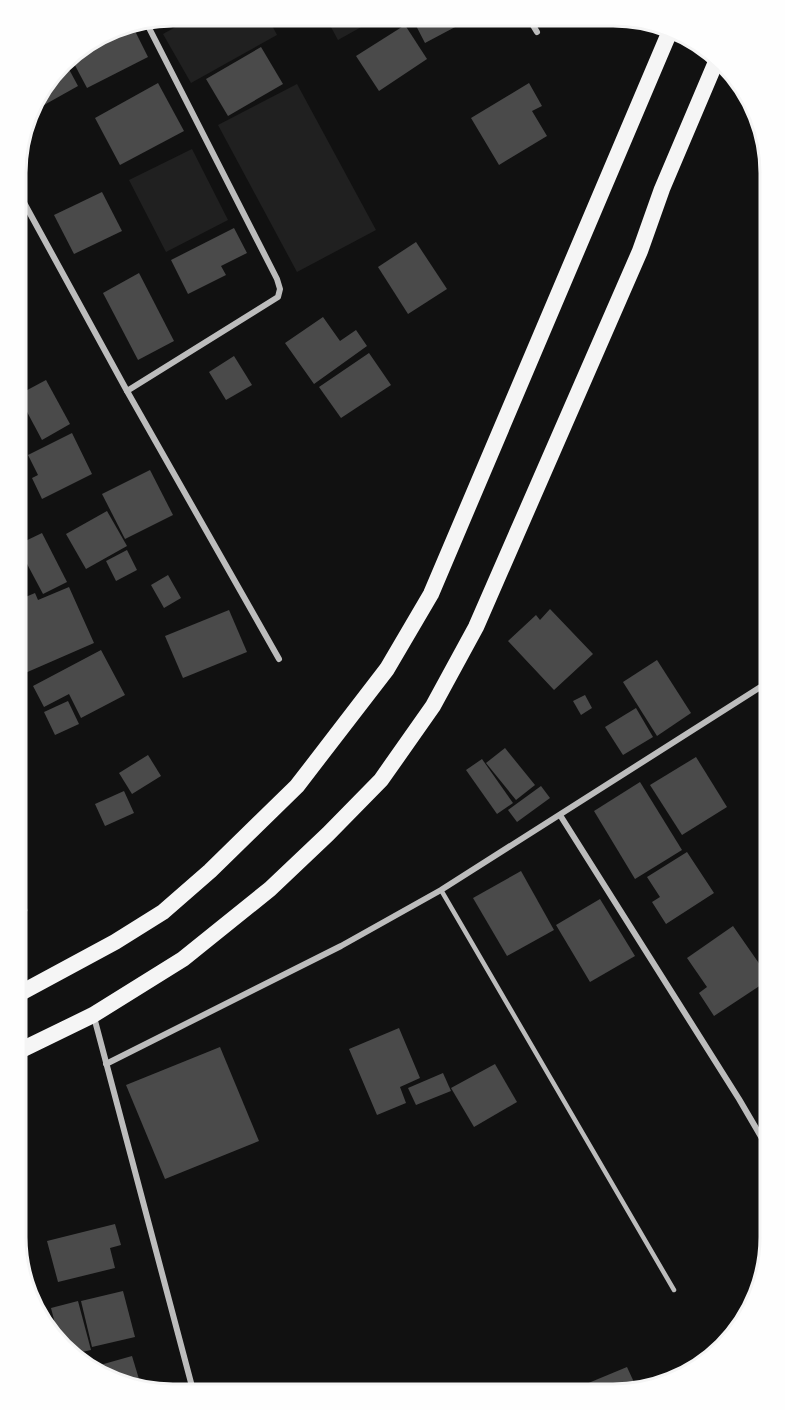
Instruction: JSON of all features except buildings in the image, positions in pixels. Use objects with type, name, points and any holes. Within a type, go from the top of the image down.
[{"type":"highway","points":[[26,990],[115,942],[163,912],[202,878],[297,786],[387,669],[430,594],[668,36]]},
{"type":"highway","points":[[26,1048],[93,1015],[183,959],[270,889],[381,780],[433,706],[476,627],[640,251],[662,189],[714,67]]},
{"type":"street","points":[[533,26],[537,32]]},
{"type":"street","points":[[127,391],[278,297],[280,289],[278,279],[149,27]]},
{"type":"street","points":[[26,206],[127,391],[279,659]]},
{"type":"street","points":[[106,1064],[341,946],[441,890],[760,689]]},
{"type":"street","points":[[560,815],[759,1133]]},
{"type":"street","points":[[93,1015],[191,1384]]},
{"type":"lane","points":[[441,890],[674,1290]]},
{"type":"shaded area","points":[[177,26],[272,26],[277,35],[191,83],[163,34]]},
{"type":"shaded area","points":[[330,26],[363,26],[338,40]]},
{"type":"shaded area","points":[[297,84],[376,230],[297,272],[218,125]]},
{"type":"shaded area","points":[[192,149],[228,220],[166,252],[129,180]]}]
